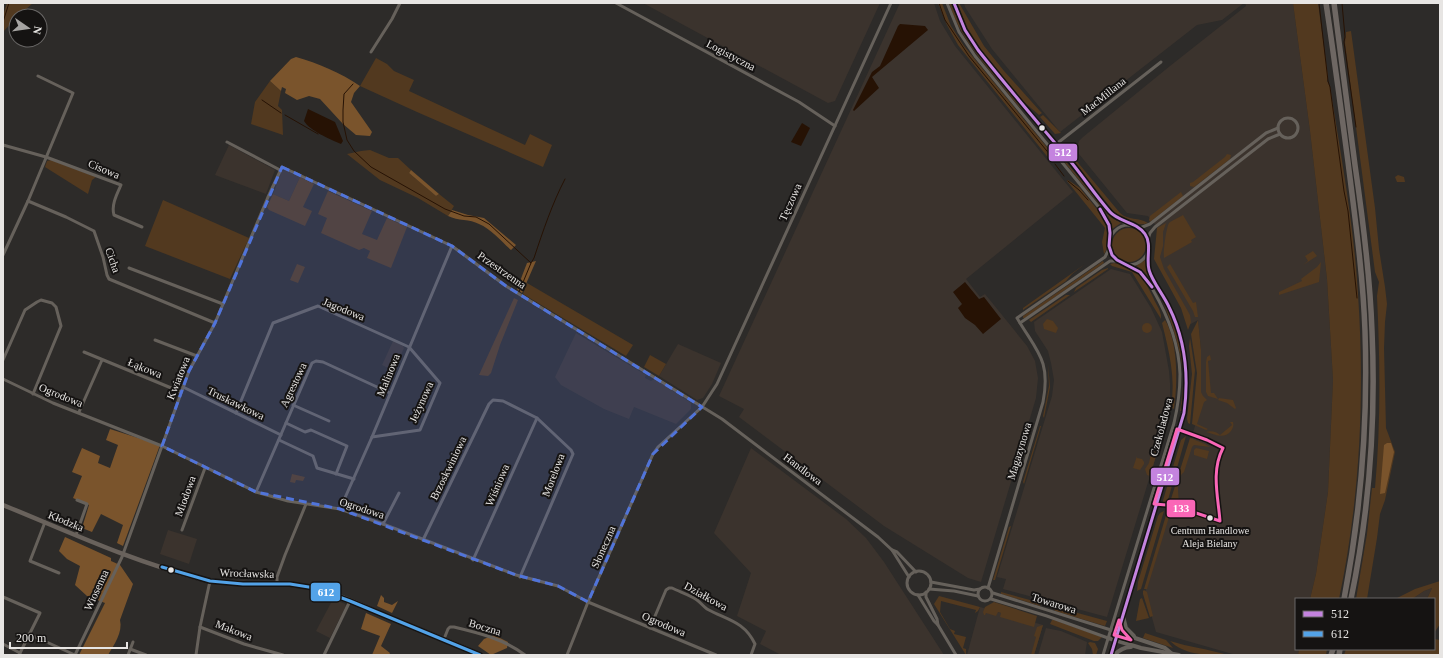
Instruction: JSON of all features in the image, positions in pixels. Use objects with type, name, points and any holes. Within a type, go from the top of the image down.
[{"type":"highway","points":[[1326,3],[1359,254],[1365,332],[1365,404],[1362,474],[1344,598]]},
{"type":"highway","points":[[1334,3],[1366,253],[1372,331],[1373,372],[1371,438],[1363,531],[1351,598]]},
{"type":"main road","name":"Kłodzka","points":[[3,505],[123,554]]},
{"type":"main road","name":"Wrocławska","points":[[123,554],[189,576],[210,581],[243,584],[276,584],[315,588],[444,639],[480,655]]},
{"type":"street","points":[[371,52],[392,19],[400,3]]},
{"type":"street","name":"Logistyczna","points":[[616,3],[799,102],[835,126]]},
{"type":"street","name":"Tęczowa","points":[[658,447],[702,407],[717,384],[890,3]]},
{"type":"street","points":[[947,3],[959,32],[975,56],[1106,216],[1109,223],[1109,249],[1112,256],[1117,261],[1125,264],[1134,264],[1140,261],[1148,249],[1148,239],[1153,228],[1268,139],[1280,134]]},
{"type":"street","points":[[954,3],[965,30],[978,50],[1055,145],[1074,165],[1115,217],[1129,225],[1140,228],[1146,234],[1148,239]]},
{"type":"street","name":"MacMillana","points":[[1055,145],[1161,62]]},
{"type":"street","points":[[3,255],[28,201],[73,93],[38,76]]},
{"type":"street","points":[[1287,118],[1294,119],[1298,125],[1298,134],[1293,138],[1285,138],[1280,134],[1278,128],[1281,120],[1287,118]]},
{"type":"street","points":[[1140,228],[1150,224],[1266,133],[1278,128]]},
{"type":"street","name":"Przestrzenna","points":[[227,142],[452,246],[506,286],[702,407]]},
{"type":"street","points":[[3,145],[46,157]]},
{"type":"street","name":"Cisowa","points":[[46,157],[121,185],[114,202],[114,215],[142,227]]},
{"type":"street","points":[[1236,157],[1239,161]]},
{"type":"street","name":"Kwiatowa","points":[[123,554],[189,371],[215,322],[281,168]]},
{"type":"street","points":[[1192,191],[1195,196]]},
{"type":"street","name":"Cicha","points":[[28,201],[94,231],[109,279],[215,322]]},
{"type":"street","points":[[1110,237],[1118,228],[1129,225]]},
{"type":"street","name":"Malinowa","points":[[340,509],[372,437],[452,246]]},
{"type":"street","name":"Magazynowa","points":[[988,588],[1043,402],[1046,387],[1046,375],[1043,361],[1017,318],[1105,257],[1109,249]]},
{"type":"street","name":"Czekoladowa","points":[[1111,655],[1179,431],[1184,413],[1187,389],[1185,356],[1180,334],[1169,307],[1149,271],[1147,262],[1148,249]]},
{"type":"street","points":[[1020,323],[1110,262],[1117,261]]},
{"type":"street","name":"Czekoladowa","points":[[1103,655],[1174,423],[1180,388],[1176,345],[1166,314],[1143,274],[1135,268],[1125,264]]},
{"type":"street","points":[[128,268],[222,304]]},
{"type":"street","points":[[3,360],[25,310],[41,300],[52,303],[56,307],[61,326],[33,394]]},
{"type":"street","name":"Jagodowa","points":[[236,413],[272,323],[318,306],[409,347]]},
{"type":"street","points":[[155,340],[197,356]]},
{"type":"street","name":"Jeżynowa","points":[[372,437],[420,430],[440,383],[409,347]]},
{"type":"street","name":"Łąkowa","points":[[84,352],[181,392]]},
{"type":"street","points":[[79,412],[102,360]]},
{"type":"street","name":"Agrestowa","points":[[256,492],[312,363],[316,361],[323,362],[390,393]]},
{"type":"street","name":"Ogrodowa","points":[[3,379],[33,394],[162,446],[256,492],[273,498],[340,509],[383,524],[473,560],[520,576],[558,586],[588,602],[716,655]]},
{"type":"street","name":"Truskawkowa","points":[[183,387],[282,435]]},
{"type":"street","name":"Morelowa","points":[[489,404],[493,400],[499,400],[537,418],[546,425],[571,450],[573,454],[520,576]]},
{"type":"street","name":"Brzoskwiniowa","points":[[422,540],[489,404]]},
{"type":"street","points":[[293,405],[328,421]]},
{"type":"street","name":"Handlowa","points":[[702,407],[722,419],[878,537],[892,550],[909,577]]},
{"type":"street","name":"Wiśniowa","points":[[473,560],[537,418]]},
{"type":"street","points":[[286,423],[305,432],[311,430],[347,446],[336,474]]},
{"type":"street","points":[[279,440],[313,456],[317,468],[354,479]]},
{"type":"street","name":"Słoneczna","points":[[568,655],[588,602],[647,468],[658,447]]},
{"type":"street","name":"Miodowa","points":[[182,530],[205,468]]},
{"type":"street","points":[[383,524],[399,493]]},
{"type":"street","points":[[76,535],[87,504],[77,500]]},
{"type":"street","points":[[276,584],[285,555],[306,504]]},
{"type":"street","points":[[45,522],[30,561],[60,573]]},
{"type":"street","name":"Handlowa","points":[[892,550],[897,552],[916,572]]},
{"type":"street","name":"Wiosenna","points":[[29,634],[75,655],[123,554]]},
{"type":"street","points":[[916,572],[922,572],[927,575],[931,582],[930,588],[926,592],[918,595],[912,593],[908,588],[909,577],[916,572]]},
{"type":"street","name":"Makowa","points":[[210,581],[200,627],[244,644],[283,655]]},
{"type":"street","points":[[930,588],[978,596],[984,602],[991,599],[993,593],[988,588],[984,587],[974,590],[931,582]]},
{"type":"street","name":"Działkowa","points":[[650,628],[666,590],[672,588],[745,628],[751,635],[755,644],[752,655]]},
{"type":"street","points":[[978,596],[980,589]]},
{"type":"street","points":[[926,592],[926,597],[937,619],[938,625]]},
{"type":"street","name":"Towarowa","points":[[993,593],[1110,630]]},
{"type":"street","points":[[918,595],[956,655]]},
{"type":"street","points":[[3,597],[40,613],[20,654],[3,644]]},
{"type":"street","name":"Towarowa","points":[[991,599],[1047,616],[1108,638]]},
{"type":"street","points":[[324,655],[350,601]]},
{"type":"street","points":[[1123,616],[1129,633],[1138,639]]},
{"type":"street","points":[[196,655],[200,627]]},
{"type":"street","name":"Boczna","points":[[444,639],[448,629],[450,627],[454,627],[492,637],[525,655]]},
{"type":"street","points":[[1110,630],[1164,648],[1172,653]]},
{"type":"street","points":[[1108,638],[1135,647],[1179,655]]},
{"type":"street","points":[[128,655],[133,642]]},
{"type":"street","points":[[1114,655],[1125,647],[1135,647]]},
{"type":"street","points":[[130,649],[146,655]]},
{"type":"street","points":[[266,655],[268,651]]},
{"type":"highlighted area","points":[[282,167],[452,246],[506,286],[702,407],[653,454],[588,602],[558,586],[516,575],[340,509],[256,492],[162,446],[189,371],[215,323]]},
{"type":"shaded area","points":[[7,3],[33,3],[27,8],[8,8],[8,27],[3,32],[3,15]]},
{"type":"shaded area","points":[[643,3],[880,3],[835,101],[828,103]]},
{"type":"shaded area","points":[[900,3],[934,3],[940,21],[955,46],[1073,192],[966,279],[980,297],[985,294],[1027,346],[1035,361],[1038,378],[1036,398],[981,582],[968,578],[884,526],[739,417],[744,409],[719,396]]},
{"type":"shaded area","points":[[938,3],[942,3],[951,26],[964,46],[1055,157],[1050,160],[958,45],[947,25]]},
{"type":"shaded area","points":[[949,3],[952,3],[957,18],[969,42],[1023,110],[985,65],[964,36],[953,15]]},
{"type":"shaded area","points":[[957,3],[959,3],[984,46],[1004,71],[1042,113],[1039,115],[1024,102],[974,41]]},
{"type":"shaded area","points":[[964,3],[1244,3],[1222,20],[1197,25],[1060,132],[992,49],[965,7]]},
{"type":"shaded area","points":[[1245,3],[1293,3],[1310,131],[1327,279],[1333,380],[1328,492],[1316,574],[1310,598],[1295,598],[1295,650],[1299,650],[1298,655],[1236,655],[1156,632],[1145,592],[1201,406],[1201,350],[1198,320],[1189,325],[1182,307],[1155,259],[1158,253],[1157,227],[1148,216],[1127,213],[1079,154],[1077,148],[1079,141],[1083,137],[1246,6]]},
{"type":"shaded area","points":[[1293,3],[1318,3],[1328,77],[1327,81],[1330,87],[1343,165],[1356,268],[1360,332],[1361,409],[1352,524],[1339,598],[1310,598],[1316,574],[1328,492],[1333,380],[1327,279],[1310,131]]},
{"type":"shaded area","points":[[900,24],[925,26],[928,30],[872,77],[879,88],[854,111],[853,110],[872,72],[880,66]]},
{"type":"shaded area","points":[[1351,31],[1387,304],[1384,348],[1386,428],[1395,452],[1385,500],[1380,514],[1367,598],[1356,598],[1367,534],[1372,488],[1375,488],[1377,464],[1379,344],[1377,296],[1379,282],[1375,272],[1345,43],[1346,32]]},
{"type":"shaded area","points":[[296,57],[329,69],[360,86],[354,93],[351,102],[372,132],[370,136],[356,135],[343,124],[320,99],[309,96],[297,100],[285,93],[286,89],[282,87],[281,91],[270,81],[291,59]]},
{"type":"shaded area","points":[[376,58],[387,64],[394,71],[414,80],[409,91],[525,145],[530,134],[552,145],[543,167],[360,86]]},
{"type":"shaded area","points":[[270,81],[281,91],[278,106],[282,110],[283,135],[251,124],[255,102]]},
{"type":"shaded area","points":[[308,109],[335,122],[343,141],[341,144],[307,125],[304,121]]},
{"type":"shaded area","points":[[1043,115],[1061,133],[1055,134],[1040,117]]},
{"type":"shaded area","points":[[802,123],[810,128],[801,146],[791,142]]},
{"type":"shaded area","points":[[229,145],[275,170],[266,194],[215,175]]},
{"type":"shaded area","points":[[370,150],[389,158],[398,158],[411,170],[409,173],[436,196],[439,194],[454,206],[448,216],[418,198],[380,180],[347,154]]},
{"type":"shaded area","points":[[1069,152],[1120,213],[1126,217],[1148,223],[1139,224],[1131,222],[1115,213],[1067,153]]},
{"type":"shaded area","points":[[1227,154],[1231,155],[1230,159],[1194,187],[1190,186],[1190,183]]},
{"type":"shaded area","points":[[1062,157],[1112,218],[1121,223],[1112,229],[1111,222],[1107,214],[1061,158]]},
{"type":"shaded area","points":[[51,160],[96,177],[92,180],[88,194],[45,167],[47,161]]},
{"type":"shaded area","points":[[285,170],[300,177],[289,201],[273,194],[282,171]]},
{"type":"shaded area","points":[[411,170],[439,194],[436,196],[409,173]]},
{"type":"shaded area","points":[[1398,175],[1404,177],[1405,182],[1397,182],[1395,177]]},
{"type":"shaded area","points":[[300,177],[314,184],[303,207],[312,211],[305,226],[269,210],[267,207],[273,194],[289,201]]},
{"type":"shaded area","points":[[1068,180],[1080,188],[1104,218],[1107,232],[1107,247],[1104,254],[1102,242],[1105,228],[1067,181]]},
{"type":"shaded area","points":[[328,191],[372,211],[362,234],[377,240],[387,218],[407,227],[391,268],[367,258],[370,251],[364,248],[359,250],[321,233],[327,218],[318,214]]},
{"type":"shaded area","points":[[1181,192],[1183,196],[1150,222],[1150,216]]},
{"type":"shaded area","points":[[163,200],[249,238],[230,279],[145,246]]},
{"type":"shaded area","points":[[452,210],[484,218],[516,245],[511,250],[492,232],[483,226],[472,221],[456,219],[448,216]]},
{"type":"shaded area","points":[[1183,215],[1196,237],[1191,240],[1192,242],[1164,258],[1165,240],[1169,223]]},
{"type":"shaded area","points":[[1166,223],[1163,232],[1163,246],[1160,257],[1164,269],[1190,315],[1191,322],[1188,330],[1181,308],[1154,259],[1157,228]]},
{"type":"shaded area","points":[[1132,228],[1141,233],[1145,238],[1145,252],[1141,257],[1136,261],[1126,262],[1122,261],[1113,252],[1112,242],[1113,238],[1122,229]]},
{"type":"shaded area","points":[[1313,251],[1317,256],[1303,265],[1308,261],[1305,256]]},
{"type":"shaded area","points":[[1145,260],[1148,273],[1153,283],[1145,273],[1136,266]]},
{"type":"shaded area","points":[[536,261],[522,293],[517,289],[527,263]]},
{"type":"shaded area","points":[[1103,261],[1104,263],[1023,318],[1023,316]]},
{"type":"shaded area","points":[[1321,262],[1319,282],[1279,295],[1279,292],[1302,281],[1301,279],[1317,267]]},
{"type":"shaded area","points":[[1114,263],[1132,269],[1143,279],[1159,309],[1161,319],[1132,272],[1110,264]]},
{"type":"shaded area","points":[[297,264],[305,267],[298,283],[290,280]]},
{"type":"shaded area","points":[[1085,264],[1072,274],[1066,281],[1023,310],[1023,308]]},
{"type":"shaded area","points":[[1170,264],[1193,303],[1196,302],[1198,317],[1195,317],[1167,267]]},
{"type":"shaded area","points":[[1108,268],[1074,292],[1076,288],[1102,270]]},
{"type":"shaded area","points":[[1111,269],[1130,274],[1151,308],[1162,332],[1169,371],[1170,400],[1164,430],[1107,617],[1003,589],[1006,579],[997,577],[1052,396],[1054,380],[1051,363],[1048,351],[1035,331],[1034,322]]},
{"type":"shaded area","points":[[965,282],[979,299],[984,297],[1001,319],[983,334],[975,325],[965,318],[958,308],[962,304],[953,292]]},
{"type":"shaded area","points":[[527,283],[633,345],[626,356],[523,294]]},
{"type":"shaded area","points":[[1156,288],[1164,302],[1173,320],[1180,345],[1183,369],[1178,344],[1167,312]]},
{"type":"shaded area","points":[[1066,295],[1070,295],[1031,322],[1029,320]]},
{"type":"shaded area","points":[[514,298],[518,300],[500,345],[491,373],[488,376],[479,375]]},
{"type":"shaded area","points":[[1047,319],[1053,321],[1058,328],[1056,333],[1044,329],[1043,324]]},
{"type":"shaded area","points":[[1165,320],[1175,351],[1176,387],[1174,409],[1171,407],[1173,386],[1171,365],[1162,323]]},
{"type":"shaded area","points":[[1198,320],[1201,350],[1201,392],[1207,400],[1204,402],[1197,424],[1208,429],[1206,430],[1192,424],[1197,373],[1191,334]]},
{"type":"shaded area","points":[[1145,323],[1149,323],[1151,324],[1151,332],[1145,333],[1142,330],[1142,326]]},
{"type":"shaded area","points":[[576,333],[646,375],[645,378],[651,381],[655,379],[691,403],[691,409],[676,424],[634,407],[629,419],[604,409],[561,385],[555,377]]},
{"type":"shaded area","points":[[1190,338],[1195,370],[1190,424],[1188,423],[1187,419],[1192,374],[1189,346]]},
{"type":"shaded area","points":[[393,341],[404,348],[394,371],[382,365]]},
{"type":"shaded area","points":[[678,344],[721,363],[712,384],[703,398],[697,400],[659,376]]},
{"type":"shaded area","points":[[650,355],[666,364],[659,376],[644,367]]},
{"type":"shaded area","points":[[1210,355],[1211,360],[1208,361],[1211,393],[1214,393],[1218,399],[1208,396],[1206,392],[1206,362],[1207,357]]},
{"type":"shaded area","points":[[1048,364],[1050,387],[1044,418],[1043,416],[1049,386]]},
{"type":"shaded area","points":[[1183,380],[1183,398],[1180,411]]},
{"type":"shaded area","points":[[1219,398],[1233,400],[1236,408],[1235,409],[1227,403],[1218,400]]},
{"type":"shaded area","points":[[1230,422],[1233,422],[1233,428],[1228,434],[1219,436],[1206,432],[1210,431],[1220,435],[1232,425]]},
{"type":"shaded area","points":[[1041,426],[1024,484],[1023,482]]},
{"type":"shaded area","points":[[110,429],[160,445],[123,546],[117,543],[123,525],[101,514],[92,532],[82,528],[89,505],[73,498],[82,476],[72,472],[82,448],[100,456],[98,463],[110,468],[118,445],[106,440]]},
{"type":"shaded area","points":[[1160,435],[1162,436],[1150,476],[1147,475],[1145,469],[1149,463],[1151,454],[1155,452]]},
{"type":"shaded area","points":[[1186,436],[1166,507],[1161,507],[1181,440]]},
{"type":"shaded area","points":[[1190,438],[1210,447],[1194,445],[1192,447],[1184,472],[1179,481],[1179,501],[1171,499]]},
{"type":"shaded area","points":[[1391,443],[1394,452],[1385,493],[1380,494],[1384,445]]},
{"type":"shaded area","points":[[751,448],[846,519],[866,538],[884,562],[944,655],[781,655],[760,644],[766,631],[737,616],[751,573],[714,533]]},
{"type":"shaded area","points":[[1196,448],[1209,451],[1207,459],[1194,455],[1194,450]]},
{"type":"shaded area","points":[[1137,456],[1137,458],[1142,459],[1144,462],[1140,470],[1133,468]]},
{"type":"shaded area","points":[[292,474],[305,477],[303,481],[296,480],[295,483],[290,482]]},
{"type":"shaded area","points":[[1189,510],[1223,518],[1222,523],[1219,524],[1191,515]]},
{"type":"shaded area","points":[[1164,511],[1141,589],[1137,591],[1138,582],[1158,516]]},
{"type":"shaded area","points":[[1167,512],[1169,517],[1147,589],[1144,589]]},
{"type":"shaded area","points":[[1011,526],[995,580],[993,580],[1009,527]]},
{"type":"shaded area","points":[[168,530],[197,539],[189,564],[160,554]]},
{"type":"shaded area","points":[[65,537],[111,558],[111,561],[120,565],[133,584],[120,620],[121,625],[119,634],[108,655],[79,655],[105,603],[87,596],[75,585],[80,566],[67,559],[59,551]]},
{"type":"shaded area","points":[[1440,581],[1440,624],[1435,632],[1435,598],[1427,598],[1432,588],[1414,598],[1397,598],[1415,589]]},
{"type":"shaded area","points":[[1432,588],[1427,598],[1414,598]]},
{"type":"shaded area","points":[[1144,590],[1147,592],[1153,616],[1150,617],[1143,594]]},
{"type":"shaded area","points":[[1001,592],[1041,603],[1040,606],[1001,594]]},
{"type":"shaded area","points":[[381,595],[384,598],[384,602],[392,605],[398,601],[392,613],[377,606]]},
{"type":"shaded area","points":[[939,596],[980,607],[975,613],[976,610],[941,601],[940,612],[950,629],[955,631],[954,634],[966,637],[963,648],[966,649],[966,655],[934,604]]},
{"type":"shaded area","points":[[1142,598],[1149,618],[1136,621],[1140,599]]},
{"type":"shaded area","points":[[333,599],[345,604],[346,606],[330,638],[316,631]]},
{"type":"shaded area","points":[[994,602],[1037,616],[1034,627],[1000,617],[1001,613],[998,612],[996,616],[986,613],[984,615],[983,612],[985,607]]},
{"type":"shaded area","points":[[1052,606],[1107,621],[1105,626],[1055,611]]},
{"type":"shaded area","points":[[980,607],[1043,625],[1034,655],[967,655]]},
{"type":"shaded area","points":[[366,613],[391,624],[381,646],[390,653],[389,655],[372,655],[380,636],[361,629]]},
{"type":"shaded area","points":[[1052,620],[1102,637],[1098,641],[1094,641],[1050,624]]},
{"type":"shaded area","points":[[1043,625],[1034,655],[1031,655],[1037,627]]},
{"type":"shaded area","points":[[1046,628],[1061,631],[1087,642],[1085,655],[1038,655]]},
{"type":"shaded area","points":[[1145,633],[1166,640],[1173,648],[1143,638]]},
{"type":"shaded area","points":[[494,635],[508,642],[507,648],[491,655],[478,646],[484,639]]},
{"type":"shaded area","points":[[1435,639],[1440,640],[1440,655],[1344,655],[1346,650],[1435,650]]},
{"type":"shaded area","points":[[1170,641],[1228,655],[1197,654],[1183,650]]},
{"type":"shaded area","points":[[1088,643],[1095,643],[1098,649],[1096,655],[1093,655],[1092,649]]},
{"type":"shaded area","points":[[1299,650],[1327,650],[1326,655],[1298,655]]},
{"type":"waterway","points":[[3,22],[9,3]]},
{"type":"waterway","points":[[939,3],[945,20],[969,56],[1051,156],[1051,159]]},
{"type":"waterway","points":[[1319,3],[1328,81],[1348,211],[1357,298]]},
{"type":"waterway","points":[[1342,3],[1345,37],[1344,42],[1356,127]]},
{"type":"waterway","points":[[353,84],[344,94],[343,122],[347,140],[354,151],[371,167],[445,209],[464,216],[476,217],[489,224],[531,263],[519,292]]},
{"type":"waterway","points":[[262,100],[281,113]]},
{"type":"waterway","points":[[285,115],[318,134]]},
{"type":"waterway","points":[[1055,164],[1064,176]]},
{"type":"waterway","points":[[531,263],[560,188],[565,179]]},
{"type":"waterway","points":[[1068,181],[1088,200]]},
{"type":"transit line","name":"512","points":[[954,3],[965,30],[978,50],[1071,162],[1105,206],[1118,218],[1133,224],[1145,234],[1149,247],[1149,270],[1167,302],[1175,320],[1183,346],[1186,372],[1184,413],[1111,655]]},
{"type":"transit line","name":"512","points":[[1100,209],[1109,225],[1109,246],[1112,255],[1117,260],[1140,272],[1152,287]]},
{"type":"transit line","name":"133","points":[[1177,429],[1207,440],[1223,448],[1219,457],[1216,475],[1220,521],[1187,510],[1183,511],[1179,506],[1154,504],[1177,429]]},
{"type":"transit line","name":"612","points":[[162,567],[210,581],[243,584],[290,584],[315,588],[480,655]]},
{"type":"transit line","name":"133","points":[[1119,620],[1122,630],[1131,640],[1114,635],[1119,620]]},
{"type":"place","name":"Centrum Handlowe Aleja Bielany","points":[[1210,518]]}]
